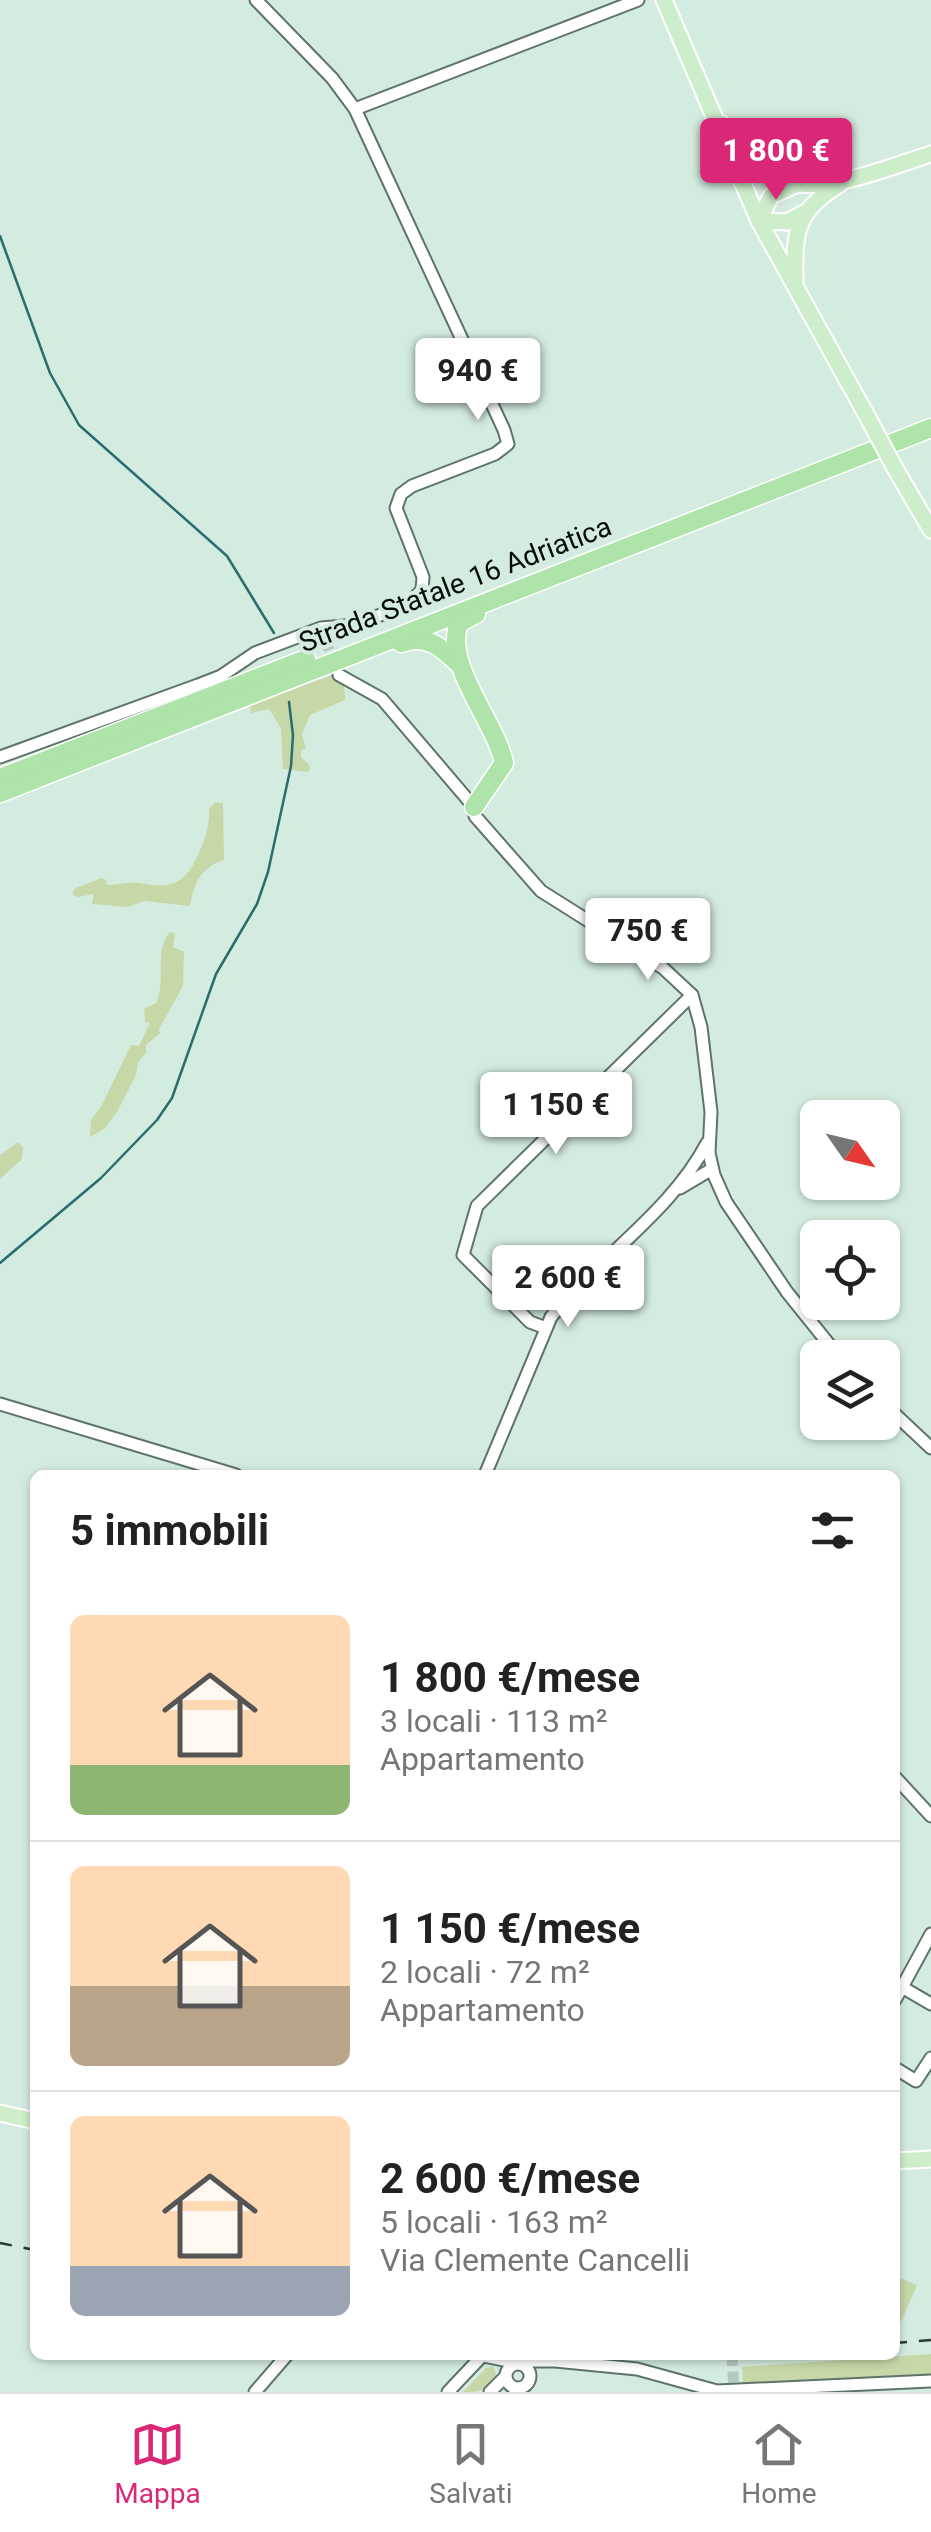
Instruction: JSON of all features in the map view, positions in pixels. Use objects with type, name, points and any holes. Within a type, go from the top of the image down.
[{"type":"highway","name":"Strada Statale 16 Adriatica","points":[[0,778],[931,416]]},
{"type":"highway","name":"Strada Statale 16 Adriatica","points":[[0,793],[339,667],[564,571],[931,428]]},
{"type":"highway","points":[[471,816],[504,764],[460,665],[456,641],[459,622],[542,588],[564,571]]},
{"type":"highway","points":[[339,667],[414,638],[442,648],[460,665]]},
{"type":"main road","points":[[664,0],[759,221],[931,530]]},
{"type":"main road","points":[[712,114],[749,154],[798,184]]},
{"type":"main road","points":[[759,221],[771,196],[798,184],[851,177],[931,154]]},
{"type":"main road","points":[[759,221],[787,222],[851,177]]},
{"type":"main road","points":[[795,286],[794,239],[806,212]]},
{"type":"main road","points":[[0,2113],[30,2120]]},
{"type":"main road","points":[[900,2161],[931,2158]]},
{"type":"street","points":[[0,758],[210,680],[256,654],[356,625],[409,603],[422,590],[424,578],[396,508],[401,494],[412,486],[496,454],[508,444],[355,109],[332,78],[256,0]]},
{"type":"street","points":[[355,109],[638,0]]},
{"type":"street","points":[[339,667],[346,682],[382,699],[471,816],[541,890],[663,968],[692,994],[701,1027],[711,1112],[712,1166],[717,1182],[726,1202],[787,1292],[826,1340]]},
{"type":"street","points":[[546,1328],[530,1322],[463,1254],[477,1206],[692,994]]},
{"type":"street","points":[[692,1175],[710,1138]]},
{"type":"street","points":[[486,1470],[546,1328],[568,1297],[692,1175],[712,1166]]},
{"type":"street","points":[[692,1175],[717,1182]]},
{"type":"street","points":[[0,1404],[219,1470]]},
{"type":"street","points":[[900,1419],[931,1448]]},
{"type":"street","points":[[900,1782],[931,1816]]},
{"type":"street","points":[[900,1982],[931,1934]]},
{"type":"street","points":[[900,1986],[931,2004]]},
{"type":"street","points":[[900,2071],[916,2081],[931,2058]]},
{"type":"street","points":[[254,2392],[283,2360]]},
{"type":"street","points":[[448,2392],[476,2360]]},
{"type":"street","points":[[486,2360],[506,2375],[508,2384],[517,2388]]},
{"type":"street","points":[[503,2360],[521,2364],[530,2375],[517,2388]]},
{"type":"street","points":[[490,2392],[511,2366],[530,2361],[636,2369],[717,2391],[849,2389],[931,2381]]},
{"type":"street","points":[[517,2388],[548,2369],[579,2364]]},
{"type":"green space","points":[[336,674],[344,683],[345,700],[310,715],[302,734],[306,749],[301,750],[301,757],[310,766],[309,772],[283,769],[281,728],[269,709],[251,713],[250,703]]},
{"type":"green space","points":[[216,802],[223,803],[224,860],[200,877],[190,906],[144,901],[128,907],[92,904],[94,894],[73,895],[74,889],[101,878],[107,885],[163,885],[179,881],[196,860],[207,829],[209,809]]},
{"type":"green space","points":[[170,932],[175,933],[173,947],[184,952],[183,986],[160,1033],[146,1045],[146,1053],[138,1062],[136,1075],[117,1112],[104,1129],[90,1137],[91,1120],[131,1045],[139,1046],[150,1023],[145,1022],[144,1009],[156,1003],[162,948]]},
{"type":"green space","points":[[18,1142],[23,1148],[22,1159],[0,1179],[0,1155]]},
{"type":"green space","points":[[900,2278],[917,2285],[900,2324]]},
{"type":"green space","points":[[931,2354],[931,2374],[743,2385],[742,2367],[900,2360],[900,2356]]},
{"type":"green space","points":[[493,2367],[496,2373],[488,2387],[463,2392],[486,2368]]},
{"type":"waterway","points":[[0,236],[50,373],[79,425],[227,556],[274,633]]},
{"type":"waterway","points":[[0,1263],[101,1178],[157,1120],[172,1098],[216,974],[257,904],[268,872],[291,766],[289,702]]},
{"type":"tunnel","points":[[325,640],[337,668]]},
{"type":"tunnel","points":[[732,2360],[734,2392]]},
{"type":"railway","points":[[0,2243],[30,2249]]},
{"type":"railway","points":[[900,2343],[931,2340]]}]
